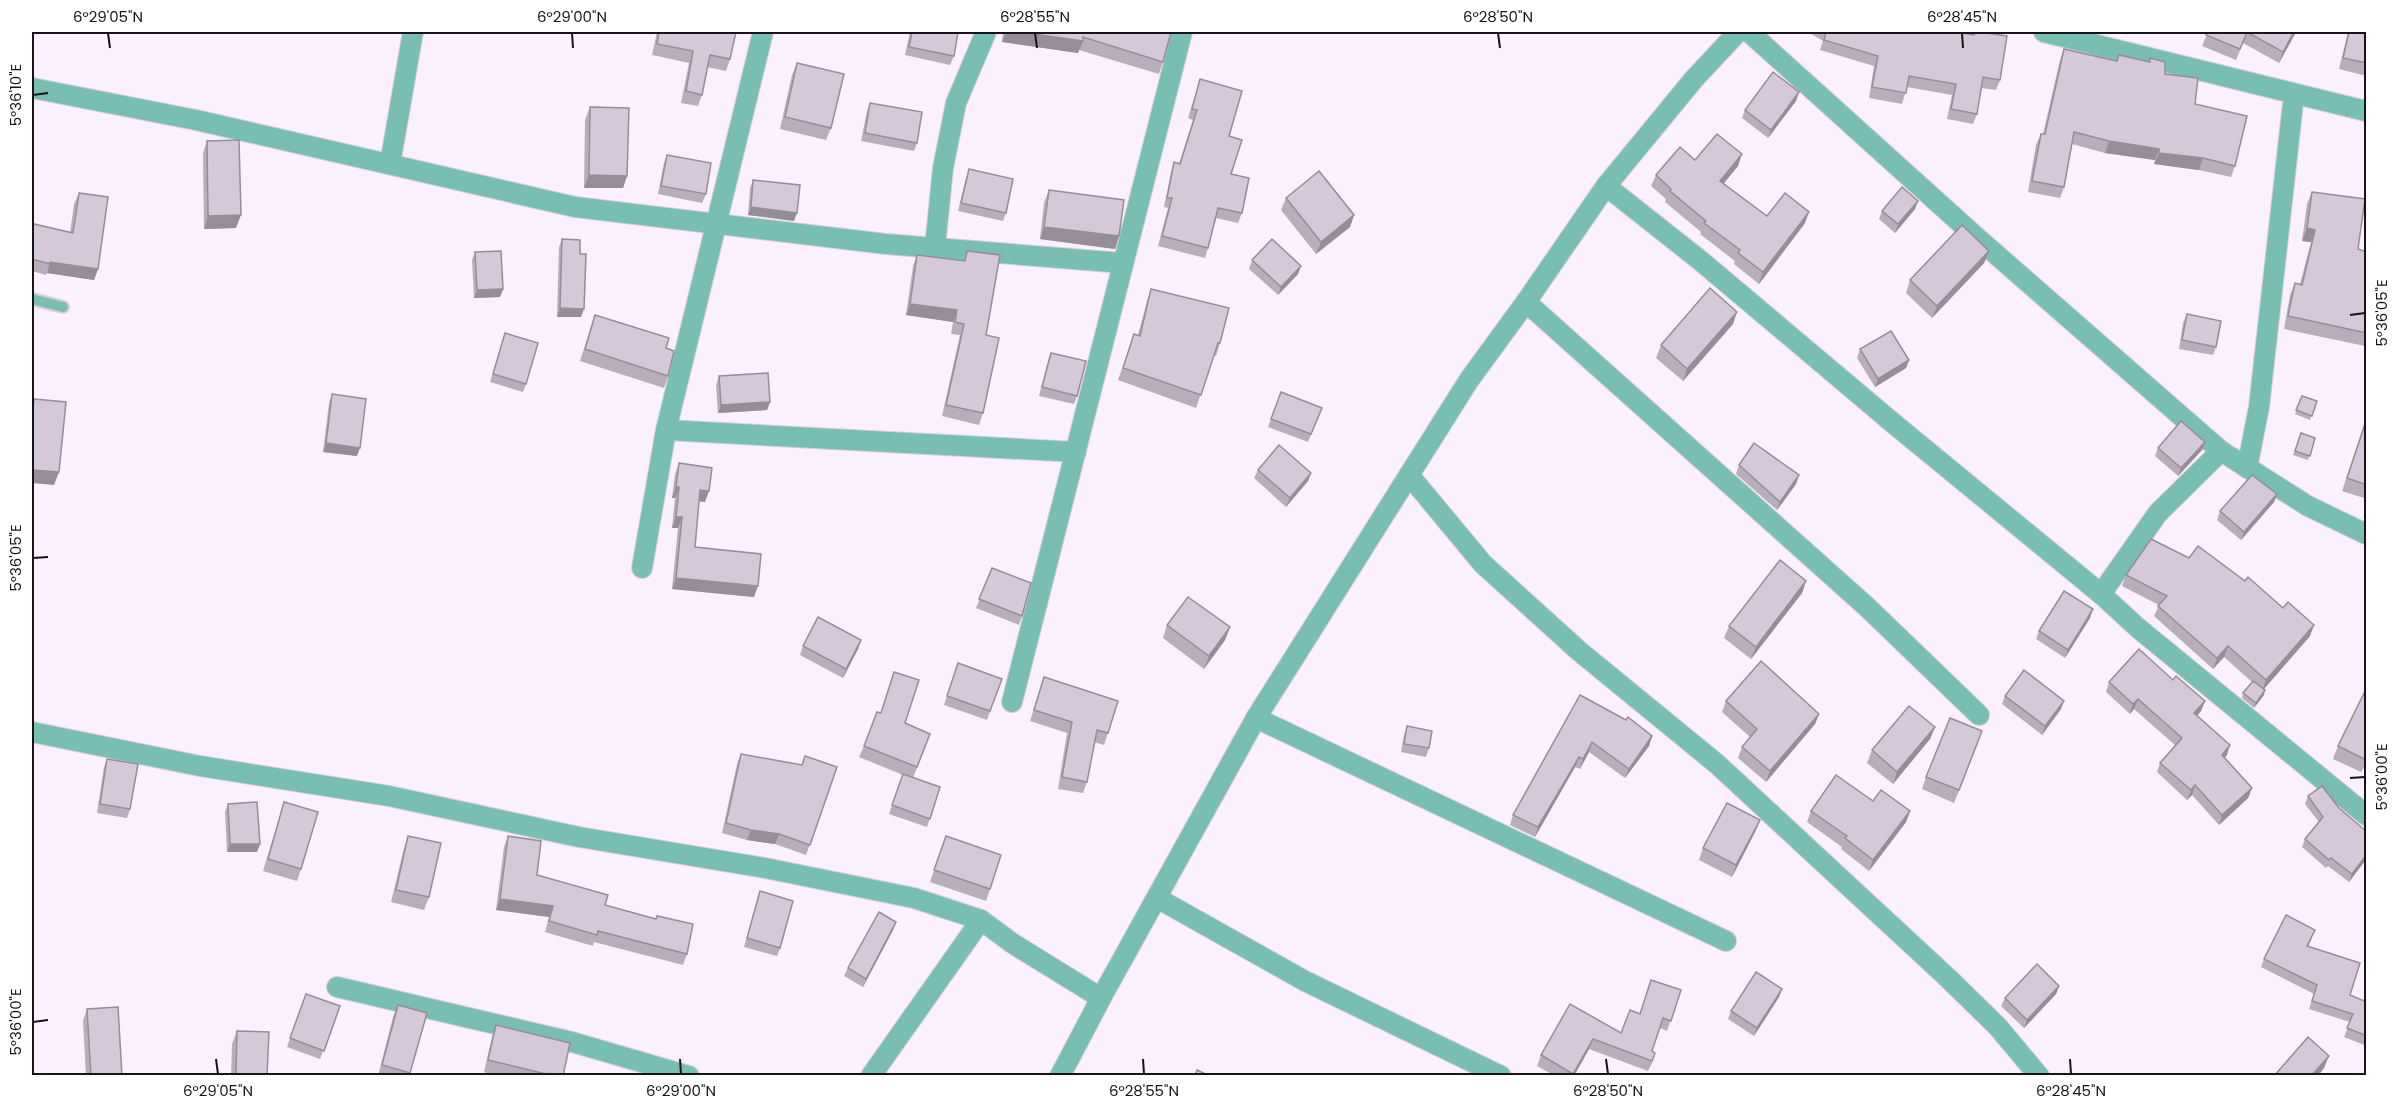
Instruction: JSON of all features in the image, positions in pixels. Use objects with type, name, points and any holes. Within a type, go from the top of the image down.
[{"type":"street","points":[[390,164],[413,32]]},
{"type":"street","points":[[642,568],[666,430],[763,32]]},
{"type":"street","points":[[935,247],[943,168],[956,103],[986,32]]},
{"type":"street","points":[[1012,702],[1182,32]]},
{"type":"street","points":[[1060,1076],[1256,718],[1469,380],[1606,186],[1694,79],[1738,32]]},
{"type":"street","points":[[1749,32],[1975,236],[2221,451],[2308,506],[2367,534]]},
{"type":"street","points":[[2044,32],[2367,111]]},
{"type":"street","points":[[32,88],[196,120],[576,207],[886,244],[1123,263]]},
{"type":"street","points":[[2247,468],[2259,406],[2294,94]]},
{"type":"street","points":[[1606,186],[1701,261],[2101,594],[2138,628],[2367,815]]},
{"type":"street","points":[[1526,302],[1867,607],[1980,714]]},
{"type":"street","points":[[666,430],[1076,452]]},
{"type":"street","points":[[2101,594],[2158,513],[2221,451]]},
{"type":"street","points":[[1409,475],[1483,564],[1579,651],[1718,764],[1949,979],[1998,1027],[2039,1076]]},
{"type":"street","points":[[1256,718],[1726,941]]},
{"type":"street","points":[[32,732],[200,766],[388,796],[579,837],[776,870],[914,898],[981,920],[1012,943],[1101,998]]},
{"type":"street","points":[[1157,898],[1305,981],[1501,1076]]},
{"type":"street","points":[[871,1076],[981,920]]},
{"type":"street","points":[[336,987],[572,1042],[689,1076]]},
{"type":"lane","points":[[32,299],[63,307]]},
{"type":"building","points":[[659,32],[736,32],[730,59],[710,55],[702,95],[686,91],[693,51],[657,44]]},
{"type":"building","points":[[912,32],[958,32],[954,56],[909,47]]},
{"type":"building","points":[[1020,32],[1171,32],[1163,62],[1083,37],[1083,41]]},
{"type":"building","points":[[1826,32],[1957,32],[1974,35],[1974,32],[1980,32],[2007,36],[2000,80],[1983,77],[1977,114],[1951,109],[1956,84],[1909,76],[1906,93],[1872,87],[1878,56],[1824,40]]},
{"type":"building","points":[[2208,32],[2247,32],[2240,49],[2206,35]]},
{"type":"building","points":[[2247,32],[2294,32],[2283,52]]},
{"type":"building","points":[[2349,32],[2367,32],[2367,63],[2343,58]]},
{"type":"building","points":[[2064,49],[2117,61],[2119,55],[2150,62],[2150,58],[2165,62],[2165,74],[2198,78],[2195,104],[2247,116],[2235,166],[2203,158],[2159,153],[2159,149],[2109,141],[2074,132],[2064,187],[2032,181],[2041,134],[2045,134]]},
{"type":"building","points":[[797,63],[844,74],[831,128],[785,117]]},
{"type":"building","points":[[1773,72],[1799,92],[1771,130],[1745,110]]},
{"type":"building","points":[[1200,79],[1242,91],[1229,136],[1242,140],[1231,174],[1249,178],[1242,213],[1218,208],[1208,248],[1162,236],[1172,198],[1167,198],[1174,162],[1180,164],[1197,110],[1192,109]]},
{"type":"building","points":[[870,103],[922,112],[917,143],[865,133]]},
{"type":"building","points":[[590,107],[629,108],[627,176],[589,175]]},
{"type":"building","points":[[1717,134],[1742,154],[1720,181],[1767,216],[1785,193],[1809,212],[1763,272],[1738,253],[1740,250],[1704,223],[1706,221],[1670,191],[1671,189],[1656,175],[1680,147],[1695,160]]},
{"type":"building","points":[[239,140],[241,215],[208,216],[207,141]]},
{"type":"building","points":[[667,155],[711,163],[706,194],[661,186]]},
{"type":"building","points":[[969,169],[1013,179],[1006,213],[961,203]]},
{"type":"building","points":[[1319,171],[1354,215],[1321,242],[1286,198]]},
{"type":"building","points":[[753,180],[800,185],[797,213],[751,207]]},
{"type":"building","points":[[1902,187],[1918,201],[1898,224],[1882,211]]},
{"type":"building","points":[[1049,190],[1124,200],[1119,236],[1044,227]]},
{"type":"building","points":[[2312,192],[2365,199],[2358,249],[2367,252],[2367,333],[2288,316],[2295,283],[2302,285],[2315,230],[2307,228]]},
{"type":"building","points":[[79,193],[108,197],[98,269],[50,262],[50,264],[32,259],[34,224],[73,233]]},
{"type":"building","points":[[1962,225],[1989,251],[1937,306],[1910,280]]},
{"type":"building","points":[[562,239],[580,240],[580,254],[586,254],[584,309],[560,308]]},
{"type":"building","points":[[1272,239],[1301,266],[1281,287],[1252,260]]},
{"type":"building","points":[[501,251],[503,289],[477,290],[475,252]]},
{"type":"building","points":[[967,251],[1000,255],[986,335],[999,338],[983,413],[946,405],[964,324],[955,322],[957,310],[910,304],[917,255],[965,261]]},
{"type":"building","points":[[1710,288],[1737,312],[1687,369],[1661,345]]},
{"type":"building","points":[[1151,289],[1229,308],[1220,343],[1218,343],[1201,395],[1123,368],[1134,334],[1140,336]]},
{"type":"building","points":[[2187,314],[2221,321],[2216,347],[2182,340]]},
{"type":"building","points":[[595,315],[669,338],[666,348],[674,351],[668,376],[585,349]]},
{"type":"building","points":[[1891,331],[1909,360],[1878,379],[1860,349]]},
{"type":"building","points":[[505,333],[538,343],[526,384],[493,374]]},
{"type":"building","points":[[1051,353],[1086,361],[1077,396],[1042,387]]},
{"type":"building","points":[[768,373],[770,402],[721,405],[719,376]]},
{"type":"building","points":[[1281,392],[1322,408],[1311,434],[1271,419]]},
{"type":"building","points":[[332,394],[366,399],[360,448],[326,443]]},
{"type":"building","points":[[2302,396],[2317,401],[2312,416],[2296,410]]},
{"type":"building","points":[[34,399],[66,402],[59,472],[32,470]]},
{"type":"building","points":[[2367,418],[2367,485],[2347,478]]},
{"type":"building","points":[[2181,421],[2205,442],[2181,468],[2158,448]]},
{"type":"building","points":[[2301,433],[2315,438],[2310,456],[2295,451]]},
{"type":"building","points":[[1754,443],[1799,475],[1780,502],[1739,465]]},
{"type":"building","points":[[1279,445],[1311,473],[1290,498],[1258,470]]},
{"type":"building","points":[[679,463],[712,468],[709,491],[700,490],[695,547],[761,554],[758,586],[676,578],[682,517],[676,517]]},
{"type":"building","points":[[2252,475],[2277,494],[2244,532],[2220,511]]},
{"type":"building","points":[[2151,539],[2189,558],[2198,546],[2245,581],[2248,577],[2283,608],[2288,602],[2314,625],[2266,680],[2228,646],[2217,658],[2158,606],[2167,596],[2126,575]]},
{"type":"building","points":[[1780,560],[1806,581],[1756,647],[1729,626]]},
{"type":"building","points":[[992,568],[1031,583],[1022,616],[979,599]]},
{"type":"building","points":[[2064,591],[2093,609],[2068,650],[2039,631]]},
{"type":"building","points":[[1188,597],[1230,627],[1209,656],[1167,625]]},
{"type":"building","points":[[818,617],[861,640],[846,669],[803,646]]},
{"type":"building","points":[[2139,649],[2173,680],[2176,676],[2205,701],[2194,713],[2230,745],[2222,755],[2252,788],[2222,815],[2195,785],[2191,790],[2160,763],[2182,738],[2138,699],[2133,704],[2109,682]]},
{"type":"building","points":[[1761,661],[1819,714],[1770,771],[1742,747],[1757,729],[1726,701]]},
{"type":"building","points":[[958,663],[1002,679],[990,711],[947,696]]},
{"type":"building","points":[[2024,670],[2064,701],[2045,726],[2005,696]]},
{"type":"building","points":[[894,672],[919,680],[905,723],[930,734],[917,767],[864,746],[877,712],[881,713]]},
{"type":"building","points":[[1044,677],[1118,701],[1108,733],[1097,730],[1087,782],[1062,777],[1072,722],[1034,710]]},
{"type":"building","points":[[2253,681],[2265,690],[2256,703],[2243,693]]},
{"type":"building","points":[[2367,687],[2367,758],[2366,760],[2338,746]]},
{"type":"building","points":[[1580,695],[1626,720],[1628,717],[1652,736],[1629,769],[1592,742],[1583,759],[1579,757],[1538,827],[1513,815]]},
{"type":"building","points":[[1909,706],[1935,727],[1897,772],[1872,750]]},
{"type":"building","points":[[1950,718],[1982,731],[1959,790],[1926,777]]},
{"type":"building","points":[[1407,726],[1432,731],[1429,748],[1404,744]]},
{"type":"building","points":[[741,754],[802,765],[805,756],[837,767],[810,845],[779,834],[726,823]]},
{"type":"building","points":[[107,759],[138,764],[130,809],[100,804]]},
{"type":"building","points":[[903,774],[940,787],[930,819],[892,805]]},
{"type":"building","points":[[1836,775],[1873,801],[1881,790],[1910,811],[1873,860],[1845,838],[1847,836],[1811,811]]},
{"type":"building","points":[[2322,786],[2339,808],[2367,832],[2367,854],[2352,874],[2331,858],[2329,860],[2305,839],[2323,817],[2308,796]]},
{"type":"building","points":[[257,802],[260,844],[230,844],[228,804]]},
{"type":"building","points":[[284,802],[318,812],[301,869],[268,859]]},
{"type":"building","points":[[1727,803],[1760,820],[1736,865],[1703,848]]},
{"type":"building","points":[[408,836],[441,843],[429,897],[396,890]]},
{"type":"building","points":[[508,836],[541,841],[537,875],[608,895],[605,905],[656,919],[657,916],[693,924],[687,954],[598,931],[597,935],[549,921],[553,906],[500,899]]},
{"type":"building","points":[[946,836],[1001,855],[990,889],[934,870]]},
{"type":"building","points":[[760,891],[793,901],[780,948],[747,938]]},
{"type":"building","points":[[879,912],[896,922],[866,979],[848,968]]},
{"type":"building","points":[[2286,915],[2315,930],[2307,946],[2360,963],[2350,995],[2367,1002],[2367,1036],[2347,1028],[2353,1014],[2312,1001],[2317,985],[2264,959]]},
{"type":"building","points":[[2037,964],[2059,986],[2027,1020],[2005,998]]},
{"type":"building","points":[[1756,972],[1782,989],[1757,1028],[1731,1011]]},
{"type":"building","points":[[1651,980],[1681,990],[1671,1021],[1663,1018],[1652,1051],[1655,1053],[1652,1061],[1593,1039],[1573,1074],[1541,1055],[1570,1004],[1621,1033],[1630,1010],[1640,1014]]},
{"type":"building","points":[[306,994],[340,1006],[324,1051],[290,1038]]},
{"type":"building","points":[[398,1005],[427,1013],[410,1073],[382,1065]]},
{"type":"building","points":[[118,1007],[122,1076],[91,1076],[87,1009]]},
{"type":"building","points":[[496,1025],[570,1043],[563,1076],[554,1076],[488,1060]]},
{"type":"building","points":[[237,1031],[269,1032],[267,1076],[236,1076]]},
{"type":"building","points":[[2308,1037],[2329,1056],[2311,1076],[2274,1076]]},
{"type":"building","points":[[1197,1070],[1210,1076],[1195,1076]]}]
